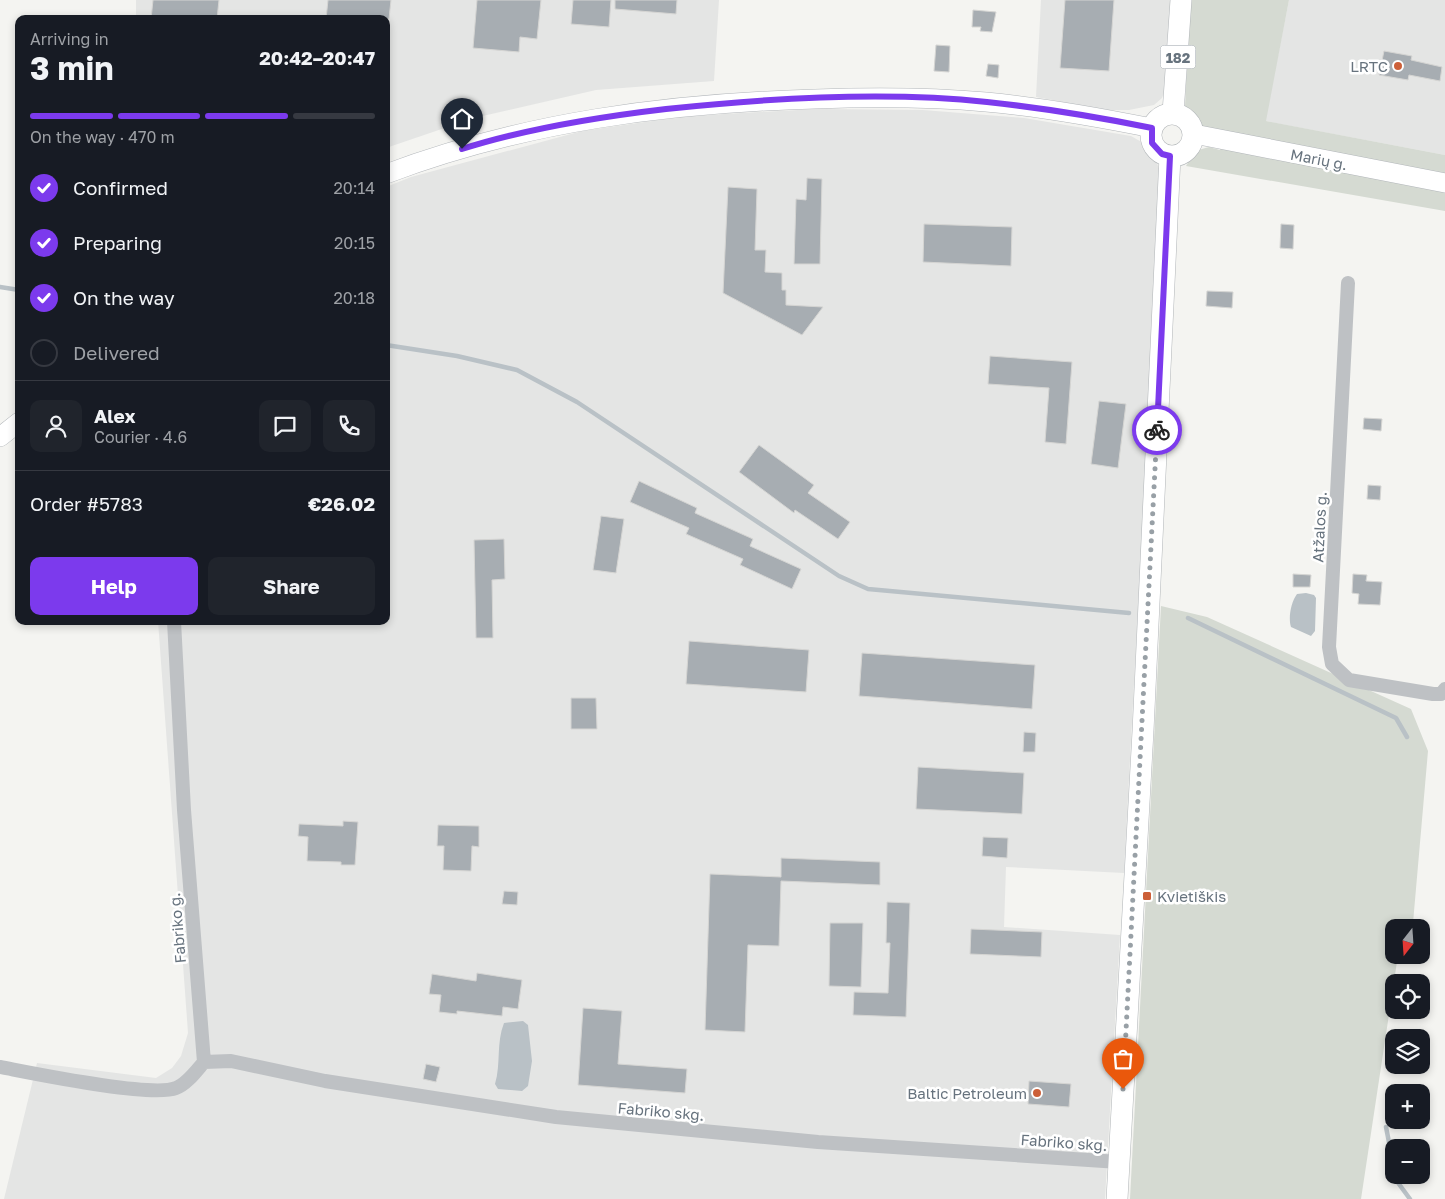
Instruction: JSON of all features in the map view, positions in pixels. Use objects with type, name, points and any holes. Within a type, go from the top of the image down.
[{"type":"main road","name":"182","points":[[1173,113],[1180,0]]},
{"type":"main road","points":[[1173,113],[1185,118],[1193,128],[1194,134],[1189,148],[1184,153],[1170,156],[1162,154],[1152,143],[1152,128],[1160,117],[1173,113]]},
{"type":"main road","points":[[1117,1199],[1143,721],[1170,156]]},
{"type":"street","points":[[390,173],[476,145],[542,129],[607,116],[721,103],[874,97],[986,102],[1061,111],[1152,128]]},
{"type":"street","name":"Marių g.","points":[[1194,134],[1445,183]]},
{"type":"street","name":"Atžalos g.","points":[[1348,283],[1329,647],[1332,664],[1349,680],[1439,691]]},
{"type":"street","points":[[0,436],[15,425]]},
{"type":"street","name":"Fabriko g.","points":[[174,625],[184,810],[204,1062]]},
{"type":"street","name":"Fabriko skg.","points":[[204,1062],[231,1061],[325,1082],[556,1117],[818,1142],[1119,1162]]},
{"type":"street","points":[[0,1066],[46,1076],[155,1091],[177,1088],[204,1062]]},
{"type":"shaded area","points":[[136,0],[719,0],[714,81],[596,90],[474,118],[390,147],[390,15],[136,15]]},
{"type":"shaded area","points":[[1041,0],[1172,0],[1166,88],[1162,98],[1154,105],[1129,110],[1105,110],[1036,97]]},
{"type":"shaded area","points":[[1190,0],[1289,0],[1266,121],[1445,155],[1445,174],[1195,125],[1188,117],[1185,106]]},
{"type":"shaded area","points":[[1289,0],[1445,0],[1445,155],[1265,121]]},
{"type":"shaded area","points":[[816,109],[923,110],[1024,118],[1131,136],[1145,144],[1154,154],[1161,175],[1124,873],[1006,867],[1004,927],[1120,935],[1105,1199],[4,1199],[37,1063],[156,1078],[172,1068],[181,1056],[188,1033],[158,625],[390,625],[390,185],[411,177],[582,131],[687,116]]},
{"type":"shaded area","points":[[1209,147],[1220,150],[1221,147],[1445,190],[1445,211],[1186,166],[1195,151]]},
{"type":"shaded area","points":[[1306,593],[1314,595],[1316,598],[1315,631],[1311,636],[1291,627],[1290,623],[1295,597],[1297,594]]},
{"type":"shaded area","points":[[1161,606],[1207,617],[1411,709],[1428,751],[1413,919],[1385,919],[1385,964],[1397,964],[1395,974],[1385,974],[1385,1019],[1388,1019],[1387,1029],[1385,1029],[1385,1041],[1361,1199],[1130,1199]]},
{"type":"shaded area","points":[[523,1021],[528,1025],[532,1061],[528,1086],[522,1091],[498,1089],[495,1084],[500,1038],[504,1023]]},
{"type":"building","points":[[153,0],[219,0],[217,15],[151,15]]},
{"type":"building","points":[[328,0],[391,0],[389,15],[326,15]]},
{"type":"building","points":[[477,0],[541,0],[537,39],[520,37],[519,52],[473,48]]},
{"type":"building","points":[[573,0],[611,0],[609,27],[571,24]]},
{"type":"building","points":[[615,0],[677,0],[676,14],[615,9]]},
{"type":"building","points":[[1065,0],[1114,0],[1109,71],[1060,68]]},
{"type":"building","points":[[973,10],[996,12],[992,32],[980,31],[981,27],[972,27]]},
{"type":"building","points":[[936,45],[950,46],[949,72],[934,71]]},
{"type":"building","name":"LRTC","points":[[1384,51],[1412,56],[1411,60],[1442,67],[1440,81],[1409,75],[1408,80],[1379,75]]},
{"type":"building","points":[[988,64],[999,65],[998,78],[986,76]]},
{"type":"building","points":[[807,178],[822,179],[820,264],[794,264],[796,199],[806,200]]},
{"type":"building","points":[[728,187],[757,189],[755,250],[766,250],[765,272],[782,273],[782,290],[786,290],[786,305],[823,307],[802,335],[723,293]]},
{"type":"building","points":[[924,224],[1012,227],[1011,266],[923,262]]},
{"type":"building","points":[[1281,224],[1294,225],[1293,249],[1280,248]]},
{"type":"building","points":[[1207,291],[1233,292],[1232,308],[1206,306]]},
{"type":"building","points":[[990,356],[1072,362],[1066,444],[1045,442],[1049,388],[988,384]]},
{"type":"building","points":[[1099,401],[1126,404],[1118,468],[1091,464]]},
{"type":"building","points":[[1364,418],[1382,419],[1381,431],[1363,429]]},
{"type":"building","points":[[759,445],[814,485],[808,493],[850,522],[838,539],[795,510],[794,513],[739,472]]},
{"type":"building","points":[[639,481],[697,508],[695,513],[753,539],[750,546],[801,569],[792,589],[740,565],[743,559],[686,534],[689,528],[630,502]]},
{"type":"building","points":[[1368,485],[1381,486],[1380,500],[1367,499]]},
{"type":"building","points":[[601,516],[624,519],[616,573],[593,570]]},
{"type":"building","points":[[504,539],[505,579],[492,580],[493,638],[476,638],[474,540]]},
{"type":"building","points":[[1293,574],[1311,575],[1310,587],[1293,587]]},
{"type":"building","points":[[1353,574],[1367,575],[1366,581],[1382,582],[1380,605],[1358,604],[1359,594],[1352,593]]},
{"type":"building","points":[[689,641],[809,650],[806,692],[686,684]]},
{"type":"building","points":[[862,653],[1035,665],[1032,709],[859,696]]},
{"type":"building","points":[[571,698],[596,698],[597,729],[571,729]]},
{"type":"building","points":[[1024,732],[1036,733],[1035,752],[1023,752]]},
{"type":"building","points":[[918,767],[1024,773],[1022,814],[916,809]]},
{"type":"building","points":[[343,821],[358,822],[355,865],[341,865],[341,862],[307,861],[308,837],[298,836],[299,824],[343,826]]},
{"type":"building","points":[[438,825],[479,826],[479,847],[472,846],[471,871],[443,870],[444,846],[437,846]]},
{"type":"building","points":[[983,837],[1008,838],[1007,858],[982,856]]},
{"type":"building","points":[[781,858],[880,862],[880,885],[781,881],[779,946],[748,945],[745,1032],[705,1030],[710,874],[781,877]]},
{"type":"building","points":[[504,891],[518,892],[517,905],[502,904]]},
{"type":"building","points":[[887,902],[910,903],[906,1017],[853,1015],[854,992],[888,993],[890,943],[886,943]]},
{"type":"building","points":[[830,923],[863,923],[861,987],[829,986]]},
{"type":"building","points":[[971,929],[1042,932],[1041,957],[970,954]]},
{"type":"building","points":[[477,973],[522,980],[518,1009],[503,1007],[502,1016],[457,1011],[457,1014],[439,1012],[441,995],[429,994],[432,974],[476,981]]},
{"type":"building","points":[[583,1008],[622,1011],[618,1064],[687,1069],[685,1093],[578,1085]]},
{"type":"building","points":[[426,1064],[440,1067],[436,1082],[423,1079]]},
{"type":"building","points":[[1029,1081],[1071,1084],[1069,1107],[1028,1104]]},
{"type":"waterway","points":[[0,287],[15,289]]},
{"type":"waterway","points":[[390,346],[457,356],[517,370],[577,402],[839,576],[868,589],[1129,613]]},
{"type":"waterway","points":[[1188,618],[1396,718],[1407,737]]},
{"type":"waterway","points":[[1386,1129],[1388,1139]]},
{"type":"waterway","points":[[1399,1184],[1410,1199]]},
{"type":"way so far","points":[[1123,1089],[1143,731],[1157,430]]},
{"type":"place","name":"LRTC","points":[[1398,66]]},
{"type":"place","name":"Kvietiškis","points":[[1147,896]]},
{"type":"place","name":"Baltic Petroleum","points":[[1037,1093]]},
{"type":"route","points":[[462,149],[542,129],[607,116],[721,103],[774,100],[874,97],[986,102],[1061,111],[1152,128],[1152,143],[1162,154],[1170,156],[1157,430]]}]
